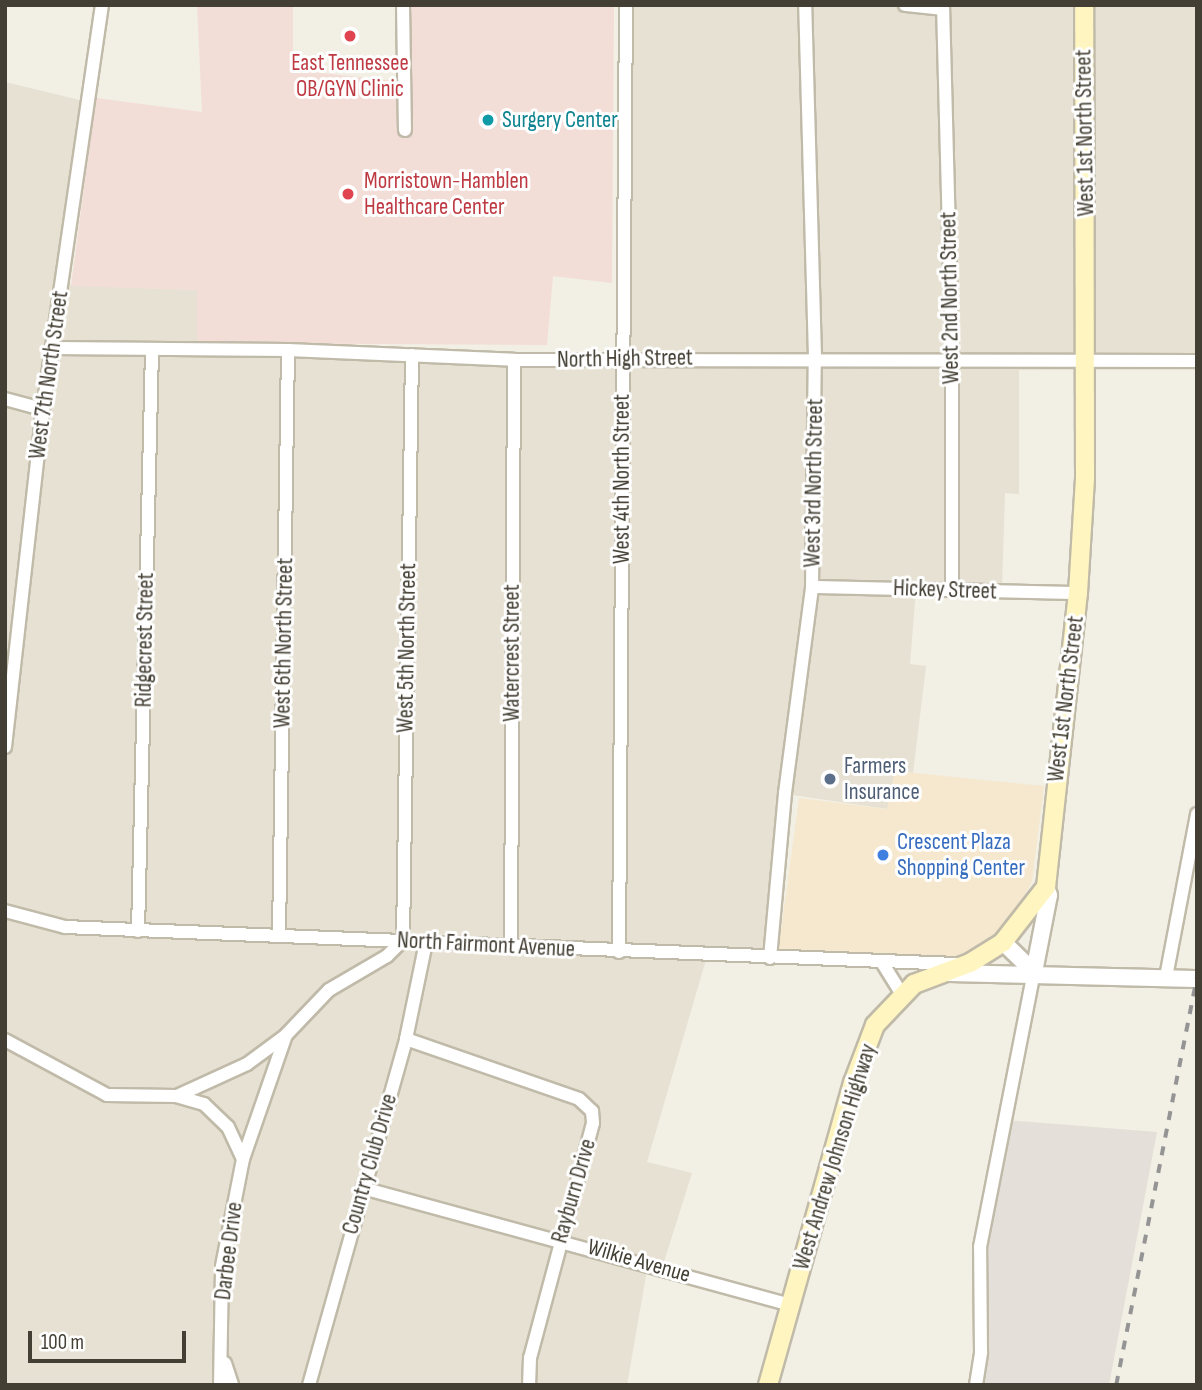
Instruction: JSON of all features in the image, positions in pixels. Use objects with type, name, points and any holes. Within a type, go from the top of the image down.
[{"type":"main road","name":"West 1st North Street","points":[[1046,887],[1078,593],[1088,358],[1084,5]]},
{"type":"main road","name":"West Andrew Johnson Highway","points":[[768,1385],[863,1056],[875,1026],[902,994],[942,973],[970,963],[1003,942],[1046,887]]},
{"type":"street","name":"West 7th North Street","points":[[5,747],[43,409],[102,5]]},
{"type":"street","points":[[402,5],[405,130]]},
{"type":"street","name":"West 4th North Street","points":[[619,952],[626,5]]},
{"type":"street","name":"West 3rd North Street","points":[[770,958],[812,587],[815,357],[806,5]]},
{"type":"street","points":[[905,5],[943,7]]},
{"type":"street","name":"West 2nd North Street","points":[[943,7],[952,359],[952,590]]},
{"type":"street","name":"North High Street","points":[[53,348],[288,350],[514,360],[815,357],[1197,361]]},
{"type":"street","name":"Ridgecrest Street","points":[[138,931],[152,349]]},
{"type":"street","name":"West 6th North Street","points":[[279,935],[288,350]]},
{"type":"street","name":"West 5th North Street","points":[[402,940],[412,355]]},
{"type":"street","name":"Watercrest Street","points":[[511,946],[514,360]]},
{"type":"street","points":[[5,399],[43,409]]},
{"type":"street","name":"Hickey Street","points":[[812,587],[1078,593]]},
{"type":"street","points":[[1166,977],[1197,814]]},
{"type":"street","name":"West 1st North Street","points":[[976,1385],[981,1352],[980,1247],[1049,895],[1046,887]]},
{"type":"street","name":"North Fairmont Avenue","points":[[5,911],[65,927],[138,931],[402,940],[883,964],[970,963]]},
{"type":"street","name":"Darbee Drive","points":[[176,1096],[247,1064],[286,1035],[329,990],[387,956],[402,940]]},
{"type":"street","name":"Country Club Drive","points":[[309,1385],[406,1039],[426,942]]},
{"type":"street","points":[[1003,942],[1034,972]]},
{"type":"street","points":[[883,964],[902,994]]},
{"type":"street","points":[[942,973],[1034,972],[1197,979]]},
{"type":"street","name":"Darbee Drive","points":[[220,1385],[223,1359],[222,1266],[243,1159],[286,1035]]},
{"type":"street","name":"Rayburn Drive","points":[[406,1039],[579,1099],[592,1111],[593,1123],[530,1358],[529,1385]]},
{"type":"street","name":"Darbee Drive","points":[[5,1040],[107,1095],[176,1096],[204,1104],[228,1127],[243,1159]]},
{"type":"street","name":"Wilkie Avenue","points":[[363,1188],[560,1238],[792,1305]]},
{"type":"street","points":[[223,1359],[232,1385]]},
{"type":"shaded area","name":"Morristown-Hamblen Healthcare Center","points":[[197,5],[293,5],[293,70],[396,81],[395,5],[614,5],[612,283],[553,276],[547,345],[197,343],[197,290],[71,286],[96,98],[202,112]]},
{"type":"shaded area","points":[[626,5],[1197,5],[1197,370],[1019,370],[1019,494],[1005,493],[1002,586],[916,589],[910,664],[926,666],[913,773],[895,771],[888,809],[785,794],[770,958],[707,956],[647,1162],[692,1173],[662,1268],[648,1264],[627,1385],[5,1385],[5,82],[88,102],[62,285],[197,290],[198,349],[622,358]]},
{"type":"shaded area","points":[[895,771],[1044,786],[1032,881],[1015,915],[994,938],[953,958],[778,953],[799,798],[887,809]]},
{"type":"shaded area","points":[[1005,1120],[1157,1132],[1109,1385],[976,1385],[980,1254]]},
{"type":"railway","points":[[1116,1385],[1197,976]]},
{"type":"place","name":"East Tennessee OB/GYN Clinic","points":[[350,36]]},
{"type":"place","name":"Surgery Center","points":[[488,120]]},
{"type":"place","name":"Morristown-Hamblen Healthcare Center","points":[[348,194]]},
{"type":"place","name":"Farmers Insurance","points":[[830,779]]},
{"type":"place","name":"Crescent Plaza Shopping Center","points":[[883,855]]}]
